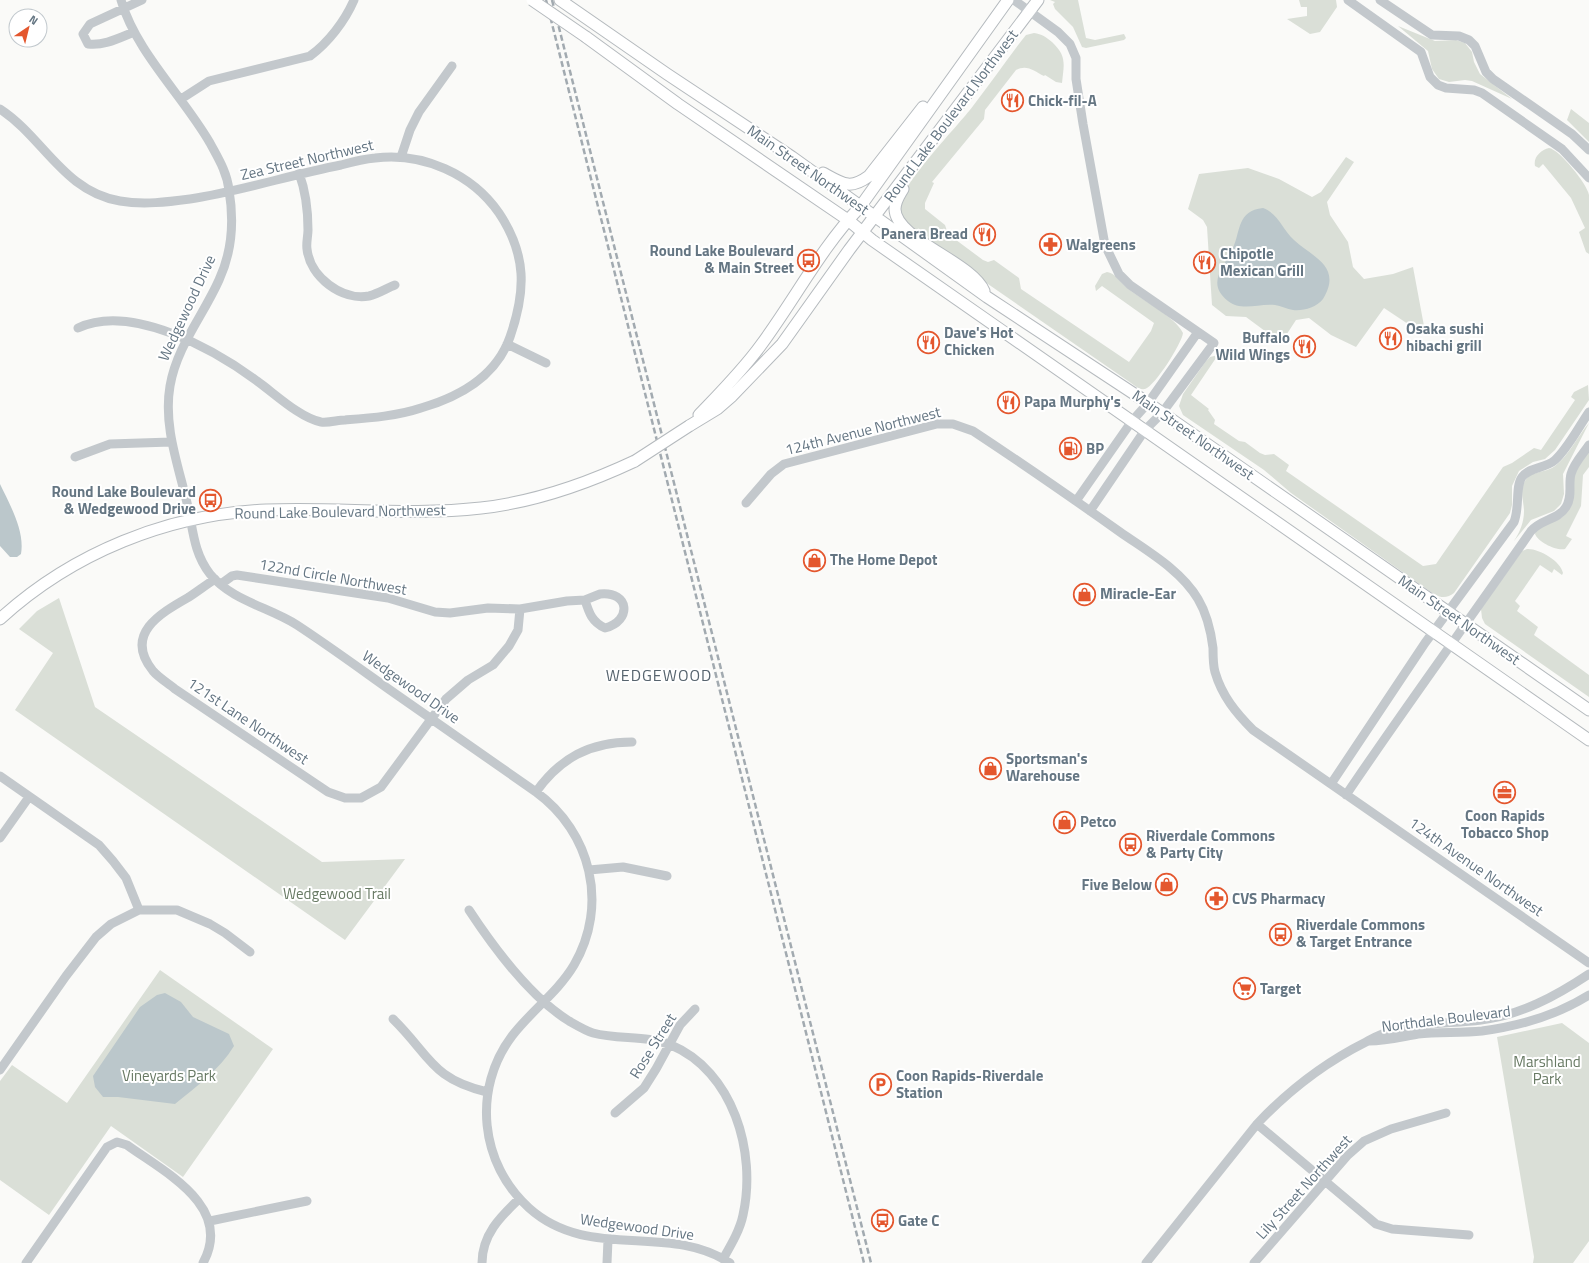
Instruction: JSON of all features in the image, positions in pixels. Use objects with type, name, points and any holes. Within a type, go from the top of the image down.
[{"type":"main road","name":"Main Street Northwest","points":[[532,0],[678,104],[848,220],[863,234],[1589,740]]},
{"type":"main road","name":"Main Street Northwest","points":[[560,0],[810,170],[874,218],[987,297],[1148,403],[1589,710]]},
{"type":"main road","name":"Round Lake Boulevard Northwest","points":[[689,426],[748,363],[819,259],[848,220],[860,207],[1008,0]]},
{"type":"main road","name":"Round Lake Boulevard Northwest","points":[[0,619],[54,576],[83,560],[138,535],[190,520],[228,513],[266,510],[445,511],[480,508],[529,500],[549,495],[582,484],[635,461],[717,409],[765,362],[788,336],[874,218],[1038,0]]},
{"type":"main road","points":[[810,170],[820,171],[845,184],[858,184],[869,176],[924,105],[942,91]]},
{"type":"main road","points":[[922,155],[918,168],[896,202],[894,210],[897,220],[900,225],[974,278],[982,286],[987,297]]},
{"type":"street","points":[[134,32],[103,44],[88,44],[83,34],[90,24],[122,4],[142,0]]},
{"type":"street","points":[[181,99],[209,81],[310,56],[320,49],[335,31],[354,0]]},
{"type":"street","points":[[1014,0],[1058,32],[1070,44],[1076,58],[1076,79],[1105,245],[1119,274],[1130,285],[1214,343],[1162,413],[1145,430],[1090,511],[1161,561],[1187,583],[1199,599],[1207,618],[1212,638],[1215,672],[1224,695],[1236,713],[1253,730],[1331,784],[1434,632],[1514,522],[1518,508],[1518,487],[1522,478],[1529,470],[1554,461],[1589,412]]},
{"type":"street","points":[[1348,0],[1421,52],[1430,77],[1438,85],[1446,88],[1465,88],[1482,93],[1562,149],[1589,178]]},
{"type":"street","points":[[1380,0],[1432,35],[1459,36],[1469,40],[1475,46],[1486,72],[1493,79],[1572,134],[1589,150]]},
{"type":"street","name":"Wedgewood Drive","points":[[122,4],[134,32],[202,130],[221,163],[230,192],[231,228],[225,262],[219,280],[186,340],[173,374],[169,390],[171,442],[190,520],[203,564],[218,582],[244,599],[297,625],[536,792],[555,808],[570,826],[582,846],[590,870],[592,898],[588,934],[574,965],[506,1045],[496,1063],[487,1092],[486,1116],[492,1150],[502,1175],[519,1199],[540,1217],[559,1228],[584,1236],[608,1240],[688,1246],[726,1261]]},
{"type":"street","points":[[401,157],[410,130],[419,112],[452,66]]},
{"type":"street","name":"Zea Street Northwest","points":[[0,109],[12,117],[55,164],[78,184],[94,194],[119,201],[146,203],[177,201],[230,192],[299,173],[376,157],[401,157],[437,165],[467,181],[492,204],[511,234],[521,261],[521,293],[507,344],[484,377],[468,389],[421,409],[390,415],[322,422],[306,416],[227,359],[170,332],[153,326],[110,320],[90,322],[78,328]]},
{"type":"street","points":[[299,173],[305,190],[308,229],[307,249],[311,261],[319,274],[340,293],[352,296],[370,296],[395,285]]},
{"type":"street","points":[[1076,501],[1132,421],[1148,403],[1198,332]]},
{"type":"street","points":[[507,344],[546,362]]},
{"type":"street","name":"124th Avenue Northwest","points":[[746,503],[771,474],[784,464],[945,423],[961,425],[973,431],[1090,511]]},
{"type":"street","points":[[75,457],[110,444],[171,442]]},
{"type":"street","points":[[1346,795],[1391,727],[1466,625],[1535,526],[1557,516],[1565,509],[1570,500],[1572,472],[1589,445]]},
{"type":"street","name":"122nd Circle Northwest","points":[[143,649],[143,638],[148,626],[158,615],[218,582],[237,575],[388,598],[435,612],[450,613],[488,608],[520,609],[567,601],[586,600],[604,594],[618,596],[622,601],[624,608],[622,617],[615,626],[606,628],[597,624],[590,616],[586,600]]},
{"type":"street","points":[[431,718],[451,694],[468,680],[493,665],[509,646],[518,630],[520,609]]},
{"type":"street","name":"121st Lane Northwest","points":[[143,649],[146,661],[154,672],[175,689],[337,797],[354,798],[368,795],[381,787],[431,718]]},
{"type":"street","points":[[536,792],[558,766],[581,752],[603,744],[632,742]]},
{"type":"street","points":[[0,776],[99,845],[113,860],[126,878],[139,910]]},
{"type":"street","name":"124th Avenue Northwest","points":[[1331,784],[1589,963]]},
{"type":"street","points":[[0,838],[29,797]]},
{"type":"street","points":[[590,870],[623,867],[667,876]]},
{"type":"street","points":[[0,1070],[66,976],[96,937],[112,924],[139,910],[177,910],[220,930],[250,952]]},
{"type":"street","points":[[469,910],[507,963],[544,1001],[570,1021],[593,1033],[648,1039],[669,1045],[697,1059],[710,1072],[728,1098],[739,1128],[747,1176],[743,1216],[726,1261]]},
{"type":"street","name":"Northdale Boulevard","points":[[1368,1041],[1382,1033],[1417,1025],[1482,1020],[1506,1015],[1551,998],[1589,974]]},
{"type":"street","name":"Northdale Boulevard","points":[[1368,1041],[1384,1042],[1418,1034],[1483,1031],[1518,1024],[1555,1013],[1589,994]]},
{"type":"street","name":"Rose Street","points":[[615,1113],[644,1088],[680,1025],[694,1009]]},
{"type":"street","points":[[393,1019],[435,1068],[443,1075],[464,1086],[487,1092]]},
{"type":"street","points":[[1146,1263],[1257,1124],[1275,1105],[1309,1075],[1346,1052],[1368,1041]]},
{"type":"street","name":"Lily Street Northwest","points":[[1254,1263],[1324,1182],[1348,1156],[1364,1142],[1412,1122],[1446,1113]]},
{"type":"street","points":[[1257,1124],[1324,1182],[1376,1224],[1392,1229],[1406,1231],[1469,1235]]},
{"type":"street","points":[[26,1263],[107,1147],[117,1142],[126,1145],[190,1190],[199,1202],[210,1221],[209,1249],[203,1263]]},
{"type":"street","points":[[482,1263],[484,1247],[492,1228],[519,1199]]},
{"type":"street","points":[[210,1221],[307,1201]]},
{"type":"street","points":[[606,1263],[608,1240]]},
{"type":"green space","points":[[1050,0],[1078,0],[1086,38],[1095,40],[1124,34],[1126,38],[1124,40],[1086,48],[1082,47],[1073,27],[1055,9],[1053,4],[1055,2]]},
{"type":"green space","points":[[1299,0],[1336,0],[1337,7],[1320,32],[1310,34],[1287,19],[1307,16],[1307,7],[1301,7]]},
{"type":"green space","points":[[1398,26],[1435,41],[1456,40],[1465,43],[1472,52],[1474,62],[1480,74],[1512,99],[1472,81],[1465,80],[1449,82],[1439,79],[1432,69],[1428,51]]},
{"type":"green space","points":[[1034,33],[1042,35],[1048,39],[1060,52],[1064,65],[1062,83],[1056,82],[1045,75],[1044,76],[1027,68],[1020,68],[1016,70],[985,110],[984,119],[932,182],[934,183],[925,203],[925,209],[945,225],[948,234],[983,260],[988,262],[994,260],[1019,278],[1021,289],[1129,362],[1151,331],[1154,323],[1102,286],[1096,291],[1095,286],[1102,274],[1107,272],[1112,274],[1132,292],[1173,320],[1183,333],[1178,346],[1161,373],[1145,389],[1141,389],[1136,386],[930,244],[910,228],[900,213],[899,207],[902,197],[919,171],[973,106],[1026,35]]},
{"type":"green space","points":[[1571,109],[1589,123],[1589,142],[1567,120]]},
{"type":"green space","points":[[1549,148],[1559,154],[1579,176],[1589,195],[1589,254],[1586,252],[1579,232],[1585,228],[1571,198],[1543,164],[1539,168],[1535,166],[1535,160],[1538,154]]},
{"type":"green space","points":[[1346,157],[1354,162],[1327,202],[1330,215],[1348,242],[1353,267],[1364,279],[1393,274],[1413,267],[1424,326],[1417,330],[1384,308],[1356,347],[1331,335],[1309,318],[1296,320],[1281,343],[1246,317],[1226,316],[1212,305],[1207,227],[1203,220],[1188,209],[1199,174],[1248,168],[1279,179],[1312,197],[1321,192]]},
{"type":"green space","points":[[1218,355],[1191,395],[1209,409],[1208,410],[1215,420],[1214,424],[1239,441],[1245,442],[1260,453],[1265,455],[1274,454],[1289,465],[1286,471],[1423,566],[1436,564],[1503,467],[1512,463],[1534,448],[1541,450],[1575,400],[1571,397],[1574,392],[1588,385],[1589,400],[1555,450],[1545,459],[1533,462],[1519,471],[1512,486],[1512,505],[1510,513],[1454,593],[1447,597],[1443,597],[1435,595],[1291,493],[1264,470],[1183,415],[1179,406],[1183,394],[1206,361],[1210,357]]},
{"type":"green space","points":[[1589,423],[1563,474],[1564,494],[1561,504],[1554,511],[1531,520],[1514,541],[1520,530],[1523,519],[1524,511],[1522,488],[1525,481],[1530,475],[1548,470],[1557,464]]},
{"type":"green space","points":[[1589,451],[1589,467],[1583,475],[1581,506],[1566,536],[1572,539],[1565,549],[1557,549],[1543,543],[1535,534],[1540,527],[1562,517],[1569,508],[1573,498],[1574,475]]},
{"type":"green space","points":[[1532,549],[1543,553],[1554,560],[1561,568],[1563,573],[1562,575],[1554,569],[1552,573],[1540,565],[1515,601],[1520,606],[1517,611],[1538,627],[1534,635],[1589,675],[1589,697],[1485,624],[1482,618],[1481,609],[1522,551]]},
{"type":"green space","name":"Wedgewood Trail","points":[[59,598],[95,707],[322,862],[405,859],[345,940],[15,710],[53,653],[19,629],[37,611]]},
{"type":"green space","name":"Vineyards Park","points":[[160,970],[273,1049],[183,1177],[111,1126],[49,1215],[0,1180],[0,1081],[12,1065],[67,1103]]},
{"type":"green space","name":"Marshland Park","points":[[1562,1023],[1589,1043],[1589,1241],[1573,1263],[1533,1263],[1534,1257],[1497,1037]]},
{"type":"shaded area","points":[[1263,208],[1273,214],[1290,236],[1316,257],[1327,270],[1329,278],[1328,288],[1323,299],[1317,305],[1297,310],[1291,310],[1275,305],[1245,307],[1233,304],[1221,294],[1217,281],[1236,241],[1241,222],[1248,213]]},
{"type":"shaded area","points":[[0,484],[19,527],[22,545],[21,554],[17,557],[10,557],[0,546]]},
{"type":"shaded area","points":[[165,993],[181,1002],[193,1017],[229,1034],[234,1046],[215,1070],[175,1104],[118,1097],[103,1097],[95,1087],[93,1076],[140,1007],[157,995]]},
{"type":"railway","points":[[546,0],[864,1263]]},
{"type":"railway","points":[[552,0],[871,1263]]},
{"type":"place","name":"Chick-fil-A","points":[[1012,101]]},
{"type":"place","name":"Panera Bread","points":[[984,234]]},
{"type":"place","name":"Walgreens","points":[[1050,245]]},
{"type":"place","name":"Round Lake Boulevard & Main Street","points":[[809,260]]},
{"type":"place","name":"Chipotle Mexican Grill","points":[[1204,263]]},
{"type":"place","name":"Osaka sushi hibachi grill","points":[[1390,338]]},
{"type":"place","name":"Dave's Hot Chicken","points":[[929,342]]},
{"type":"place","name":"Buffalo Wild Wings","points":[[1305,347]]},
{"type":"place","name":"Papa Murphy's","points":[[1008,402]]},
{"type":"place","name":"BP","points":[[1071,449]]},
{"type":"place","name":"Round Lake Boulevard & Wedgewood Drive","points":[[211,501]]},
{"type":"place","name":"The Home Depot","points":[[814,560]]},
{"type":"place","name":"Miracle-Ear","points":[[1085,594]]},
{"type":"place","name":"Sportsman's Warehouse","points":[[991,768]]},
{"type":"place","name":"Coon Rapids Tobacco Shop","points":[[1505,793]]},
{"type":"place","name":"Petco","points":[[1065,822]]},
{"type":"place","name":"Riverdale Commons & Party City","points":[[1131,845]]},
{"type":"place","name":"Five Below","points":[[1167,885]]},
{"type":"place","name":"CVS Pharmacy","points":[[1217,899]]},
{"type":"place","name":"Riverdale Commons & Target Entrance","points":[[1280,934]]},
{"type":"place","name":"Target","points":[[1245,989]]},
{"type":"place","name":"Coon Rapids-Riverdale Station","points":[[880,1085]]},
{"type":"place","name":"Gate C","points":[[883,1221]]},
{"type":"district","name":"WEDGEWOOD","points":[[659,675]]}]
